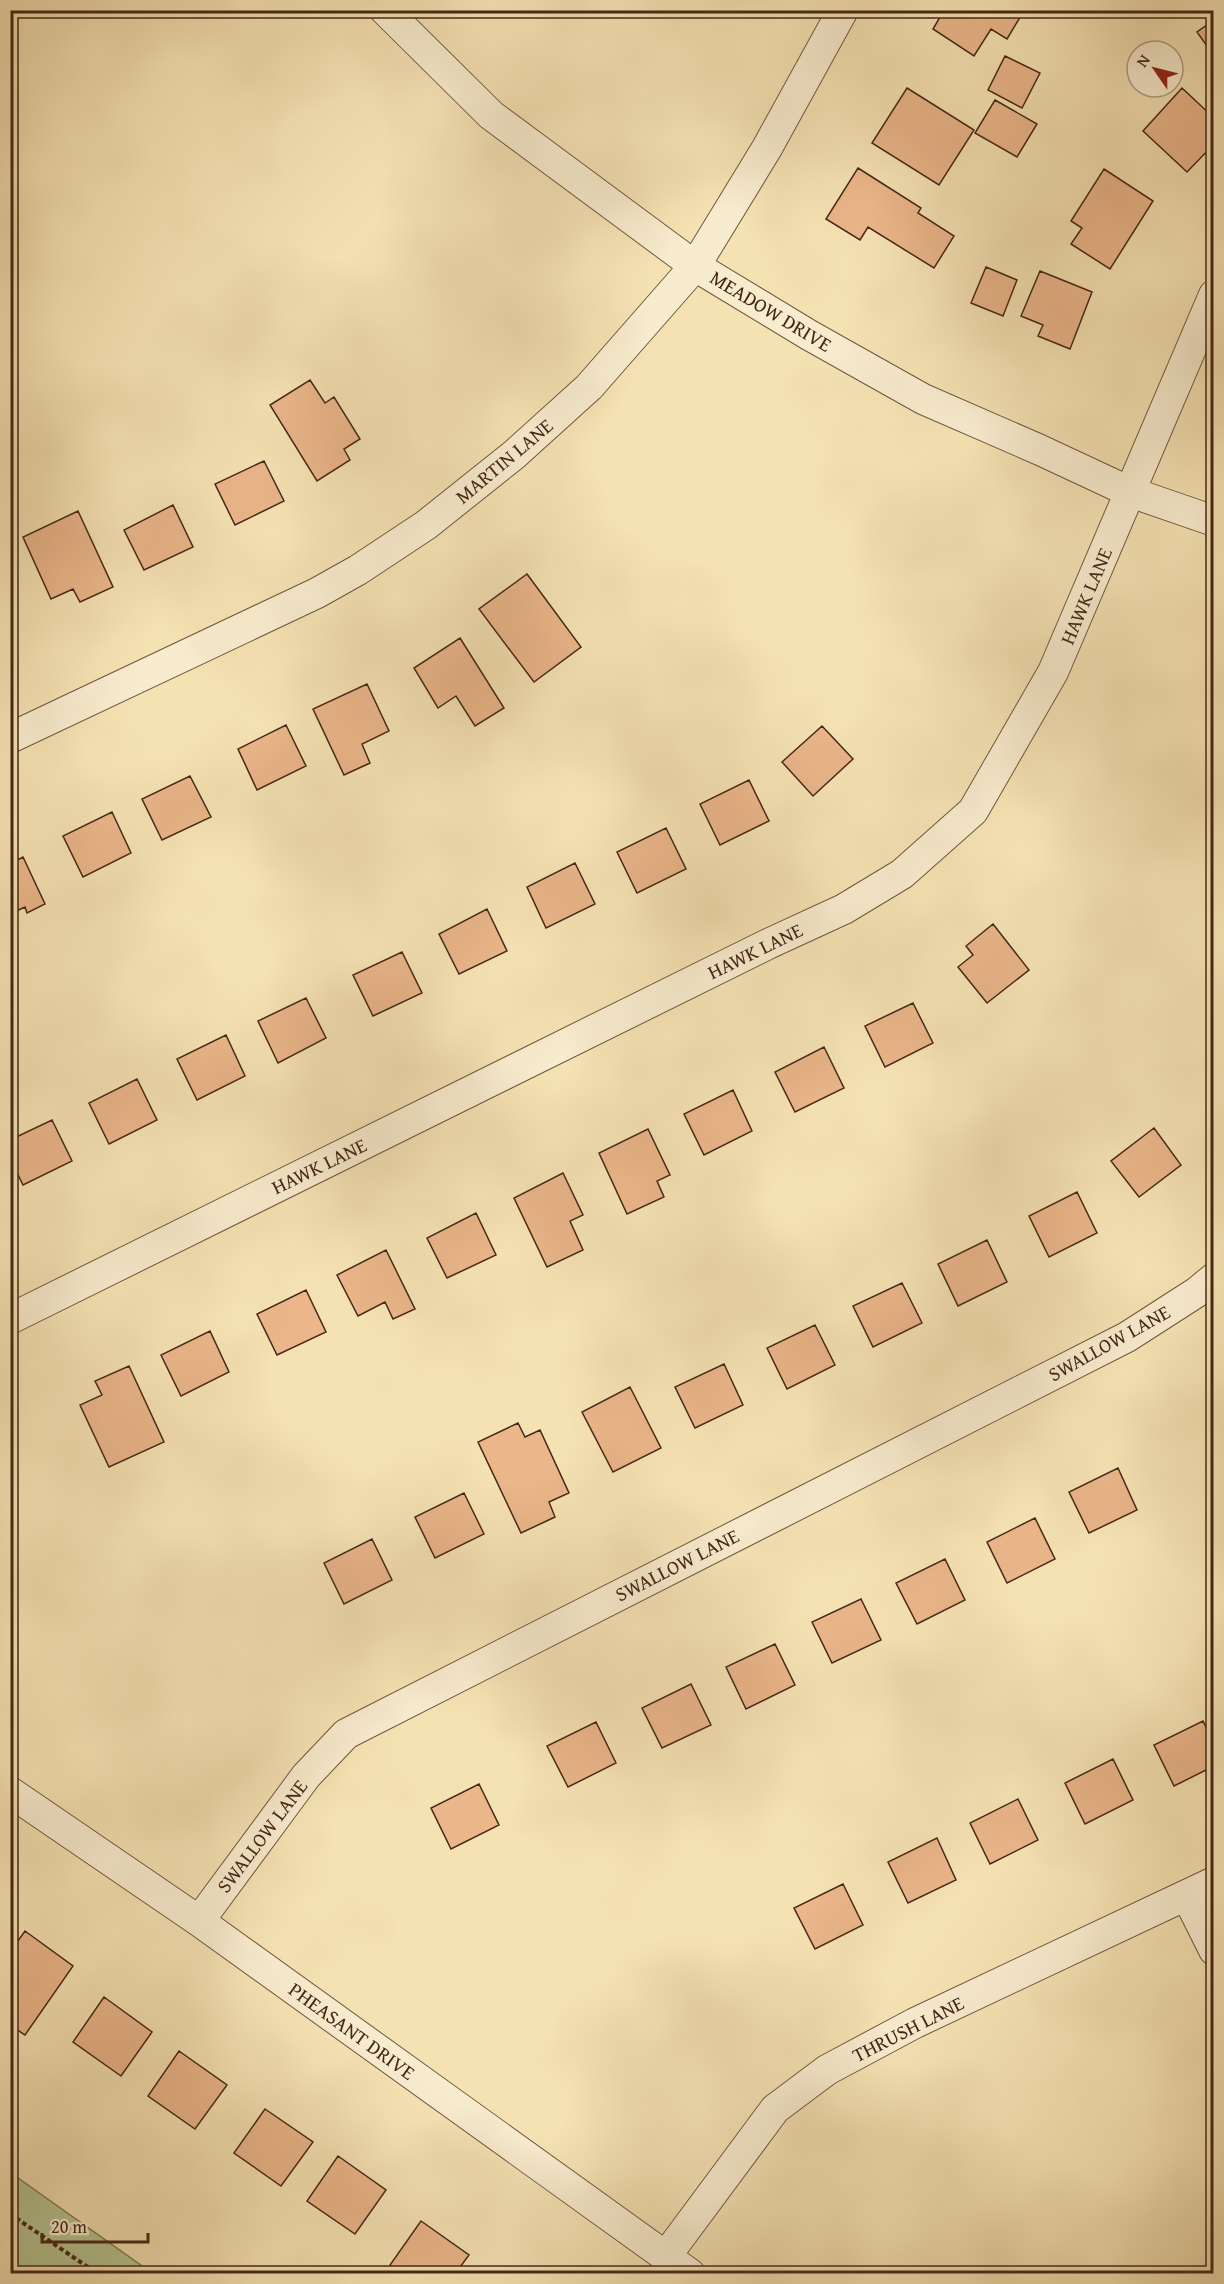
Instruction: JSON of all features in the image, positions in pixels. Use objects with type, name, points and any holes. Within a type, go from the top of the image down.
[{"type":"street","name":"MEADOW DRIVE","points":[[385,10],[491,115],[695,266],[809,335],[923,399],[1130,492],[1214,521]]},
{"type":"street","name":"MARTIN LANE","points":[[10,738],[316,593],[358,570],[426,525],[515,454],[589,387],[695,266],[767,148],[843,10]]},
{"type":"street","name":"HAWK LANE","points":[[10,1319],[768,944],[844,909],[902,874],[973,811],[1053,672],[1214,295]]},
{"type":"street","name":"SWALLOW LANE","points":[[199,1921],[306,1776],[346,1734],[1127,1338],[1197,1292],[1214,1278]]},
{"type":"street","name":"PHEASANT DRIVE","points":[[10,1792],[199,1921],[690,2274]]},
{"type":"street","name":"THRUSH LANE","points":[[666,2256],[775,2109],[827,2070],[915,2023],[1214,1882]]},
{"type":"street","points":[[1187,1896],[1214,1950]]},
{"type":"path","points":[[10,2214],[98,2274]]},
{"type":"green space","points":[[11,2173],[152,2273],[11,2273]]},
{"type":"building","points":[[944,10],[1016,10],[1022,14],[1007,39],[991,29],[974,56],[933,29]]},
{"type":"building","points":[[1214,20],[1214,56],[1197,32]]},
{"type":"building","points":[[1005,56],[1040,73],[1022,108],[988,90]]},
{"type":"building","points":[[907,88],[974,130],[939,185],[872,143]]},
{"type":"building","points":[[1185,91],[1214,118],[1214,144],[1187,172],[1143,131],[1172,99],[1185,99]]},
{"type":"building","points":[[995,100],[1037,124],[1017,157],[975,133]]},
{"type":"building","points":[[858,168],[921,208],[918,213],[954,236],[934,268],[868,227],[860,240],[826,219]]},
{"type":"building","points":[[1104,169],[1153,201],[1110,269],[1071,244],[1082,228],[1071,221]]},
{"type":"building","points":[[986,267],[1017,280],[1003,316],[971,303]]},
{"type":"building","points":[[1040,271],[1092,292],[1070,349],[1038,336],[1043,325],[1021,316]]},
{"type":"building","points":[[310,380],[325,403],[334,397],[360,439],[344,449],[350,460],[317,481],[270,405]]},
{"type":"building","points":[[264,461],[284,501],[235,525],[215,484]]},
{"type":"building","points":[[173,505],[193,547],[144,570],[124,530]]},
{"type":"building","points":[[78,511],[113,587],[80,602],[73,589],[51,599],[23,537]]},
{"type":"building","points":[[527,574],[581,647],[534,682],[479,609]]},
{"type":"building","points":[[460,638],[504,708],[475,726],[456,696],[438,708],[414,668]]},
{"type":"building","points":[[367,684],[389,731],[362,744],[370,763],[344,775],[313,709]]},
{"type":"building","points":[[286,725],[306,766],[257,790],[238,749]]},
{"type":"building","points":[[822,726],[853,759],[813,796],[782,762]]},
{"type":"building","points":[[190,776],[211,817],[162,840],[142,799]]},
{"type":"building","points":[[749,780],[769,821],[720,845],[700,804]]},
{"type":"building","points":[[112,812],[131,853],[83,877],[63,836]]},
{"type":"building","points":[[666,828],[686,869],[637,893],[617,852]]},
{"type":"building","points":[[23,857],[45,904],[27,913],[25,907],[10,914],[10,864]]},
{"type":"building","points":[[575,863],[595,904],[546,928],[527,887]]},
{"type":"building","points":[[487,909],[507,951],[459,974],[439,934]]},
{"type":"building","points":[[993,924],[1029,970],[987,1003],[958,967],[973,955],[966,946]]},
{"type":"building","points":[[402,952],[422,993],[373,1016],[353,975]]},
{"type":"building","points":[[306,998],[326,1038],[278,1063],[258,1021]]},
{"type":"building","points":[[913,1003],[933,1043],[885,1067],[865,1026]]},
{"type":"building","points":[[226,1035],[245,1076],[197,1100],[177,1059]]},
{"type":"building","points":[[824,1047],[844,1088],[795,1112],[775,1072]]},
{"type":"building","points":[[137,1079],[157,1120],[109,1144],[89,1103]]},
{"type":"building","points":[[733,1090],[752,1131],[704,1155],[684,1114]]},
{"type":"building","points":[[52,1120],[72,1161],[23,1185],[10,1158],[10,1140]]},
{"type":"building","points":[[1154,1128],[1181,1165],[1139,1197],[1111,1161]]},
{"type":"building","points":[[648,1129],[670,1175],[657,1181],[664,1197],[627,1214],[599,1153]]},
{"type":"building","points":[[563,1173],[583,1215],[570,1221],[583,1250],[547,1267],[514,1198]]},
{"type":"building","points":[[1077,1192],[1097,1233],[1049,1257],[1029,1216]]},
{"type":"building","points":[[476,1213],[496,1255],[447,1278],[427,1238]]},
{"type":"building","points":[[987,1240],[1007,1282],[958,1306],[938,1264]]},
{"type":"building","points":[[386,1250],[415,1309],[393,1319],[385,1302],[358,1316],[337,1275]]},
{"type":"building","points":[[902,1283],[922,1323],[873,1347],[853,1306]]},
{"type":"building","points":[[306,1290],[326,1332],[277,1355],[257,1314]]},
{"type":"building","points":[[815,1325],[835,1365],[787,1389],[767,1348]]},
{"type":"building","points":[[210,1331],[229,1372],[181,1396],[161,1355]]},
{"type":"building","points":[[724,1364],[743,1405],[695,1428],[675,1387]]},
{"type":"building","points":[[129,1366],[164,1442],[109,1467],[80,1405],[102,1395],[95,1381]]},
{"type":"building","points":[[630,1387],[661,1448],[613,1472],[582,1412]]},
{"type":"building","points":[[518,1423],[525,1437],[540,1430],[569,1493],[549,1502],[555,1517],[521,1533],[478,1442]]},
{"type":"building","points":[[1118,1468],[1137,1510],[1089,1533],[1069,1492]]},
{"type":"building","points":[[464,1493],[484,1534],[435,1558],[415,1517]]},
{"type":"building","points":[[1035,1518],[1055,1559],[1007,1583],[987,1542]]},
{"type":"building","points":[[372,1539],[392,1580],[344,1604],[324,1563]]},
{"type":"building","points":[[945,1559],[965,1600],[917,1624],[896,1583]]},
{"type":"building","points":[[861,1599],[881,1640],[832,1663],[812,1622]]},
{"type":"building","points":[[775,1644],[795,1685],[746,1709],[726,1667]]},
{"type":"building","points":[[691,1684],[711,1725],[662,1748],[642,1708]]},
{"type":"building","points":[[1203,1721],[1214,1744],[1214,1766],[1174,1786],[1154,1745]]},
{"type":"building","points":[[596,1722],[616,1763],[568,1787],[547,1746]]},
{"type":"building","points":[[1113,1759],[1133,1800],[1085,1824],[1065,1783]]},
{"type":"building","points":[[479,1784],[499,1825],[451,1849],[431,1808]]},
{"type":"building","points":[[1018,1799],[1038,1840],[990,1864],[970,1823]]},
{"type":"building","points":[[937,1838],[956,1880],[908,1903],[888,1862]]},
{"type":"building","points":[[843,1884],[863,1925],[815,1949],[794,1908]]},
{"type":"building","points":[[25,1931],[73,1966],[25,2035],[10,2025],[10,1952]]},
{"type":"building","points":[[104,1997],[152,2032],[121,2076],[73,2042]]},
{"type":"building","points":[[179,2051],[227,2085],[195,2129],[148,2096]]},
{"type":"building","points":[[265,2109],[313,2142],[281,2186],[234,2153]]},
{"type":"building","points":[[338,2156],[386,2190],[355,2234],[307,2201]]},
{"type":"building","points":[[421,2221],[469,2255],[455,2274],[401,2274],[390,2265]]}]
